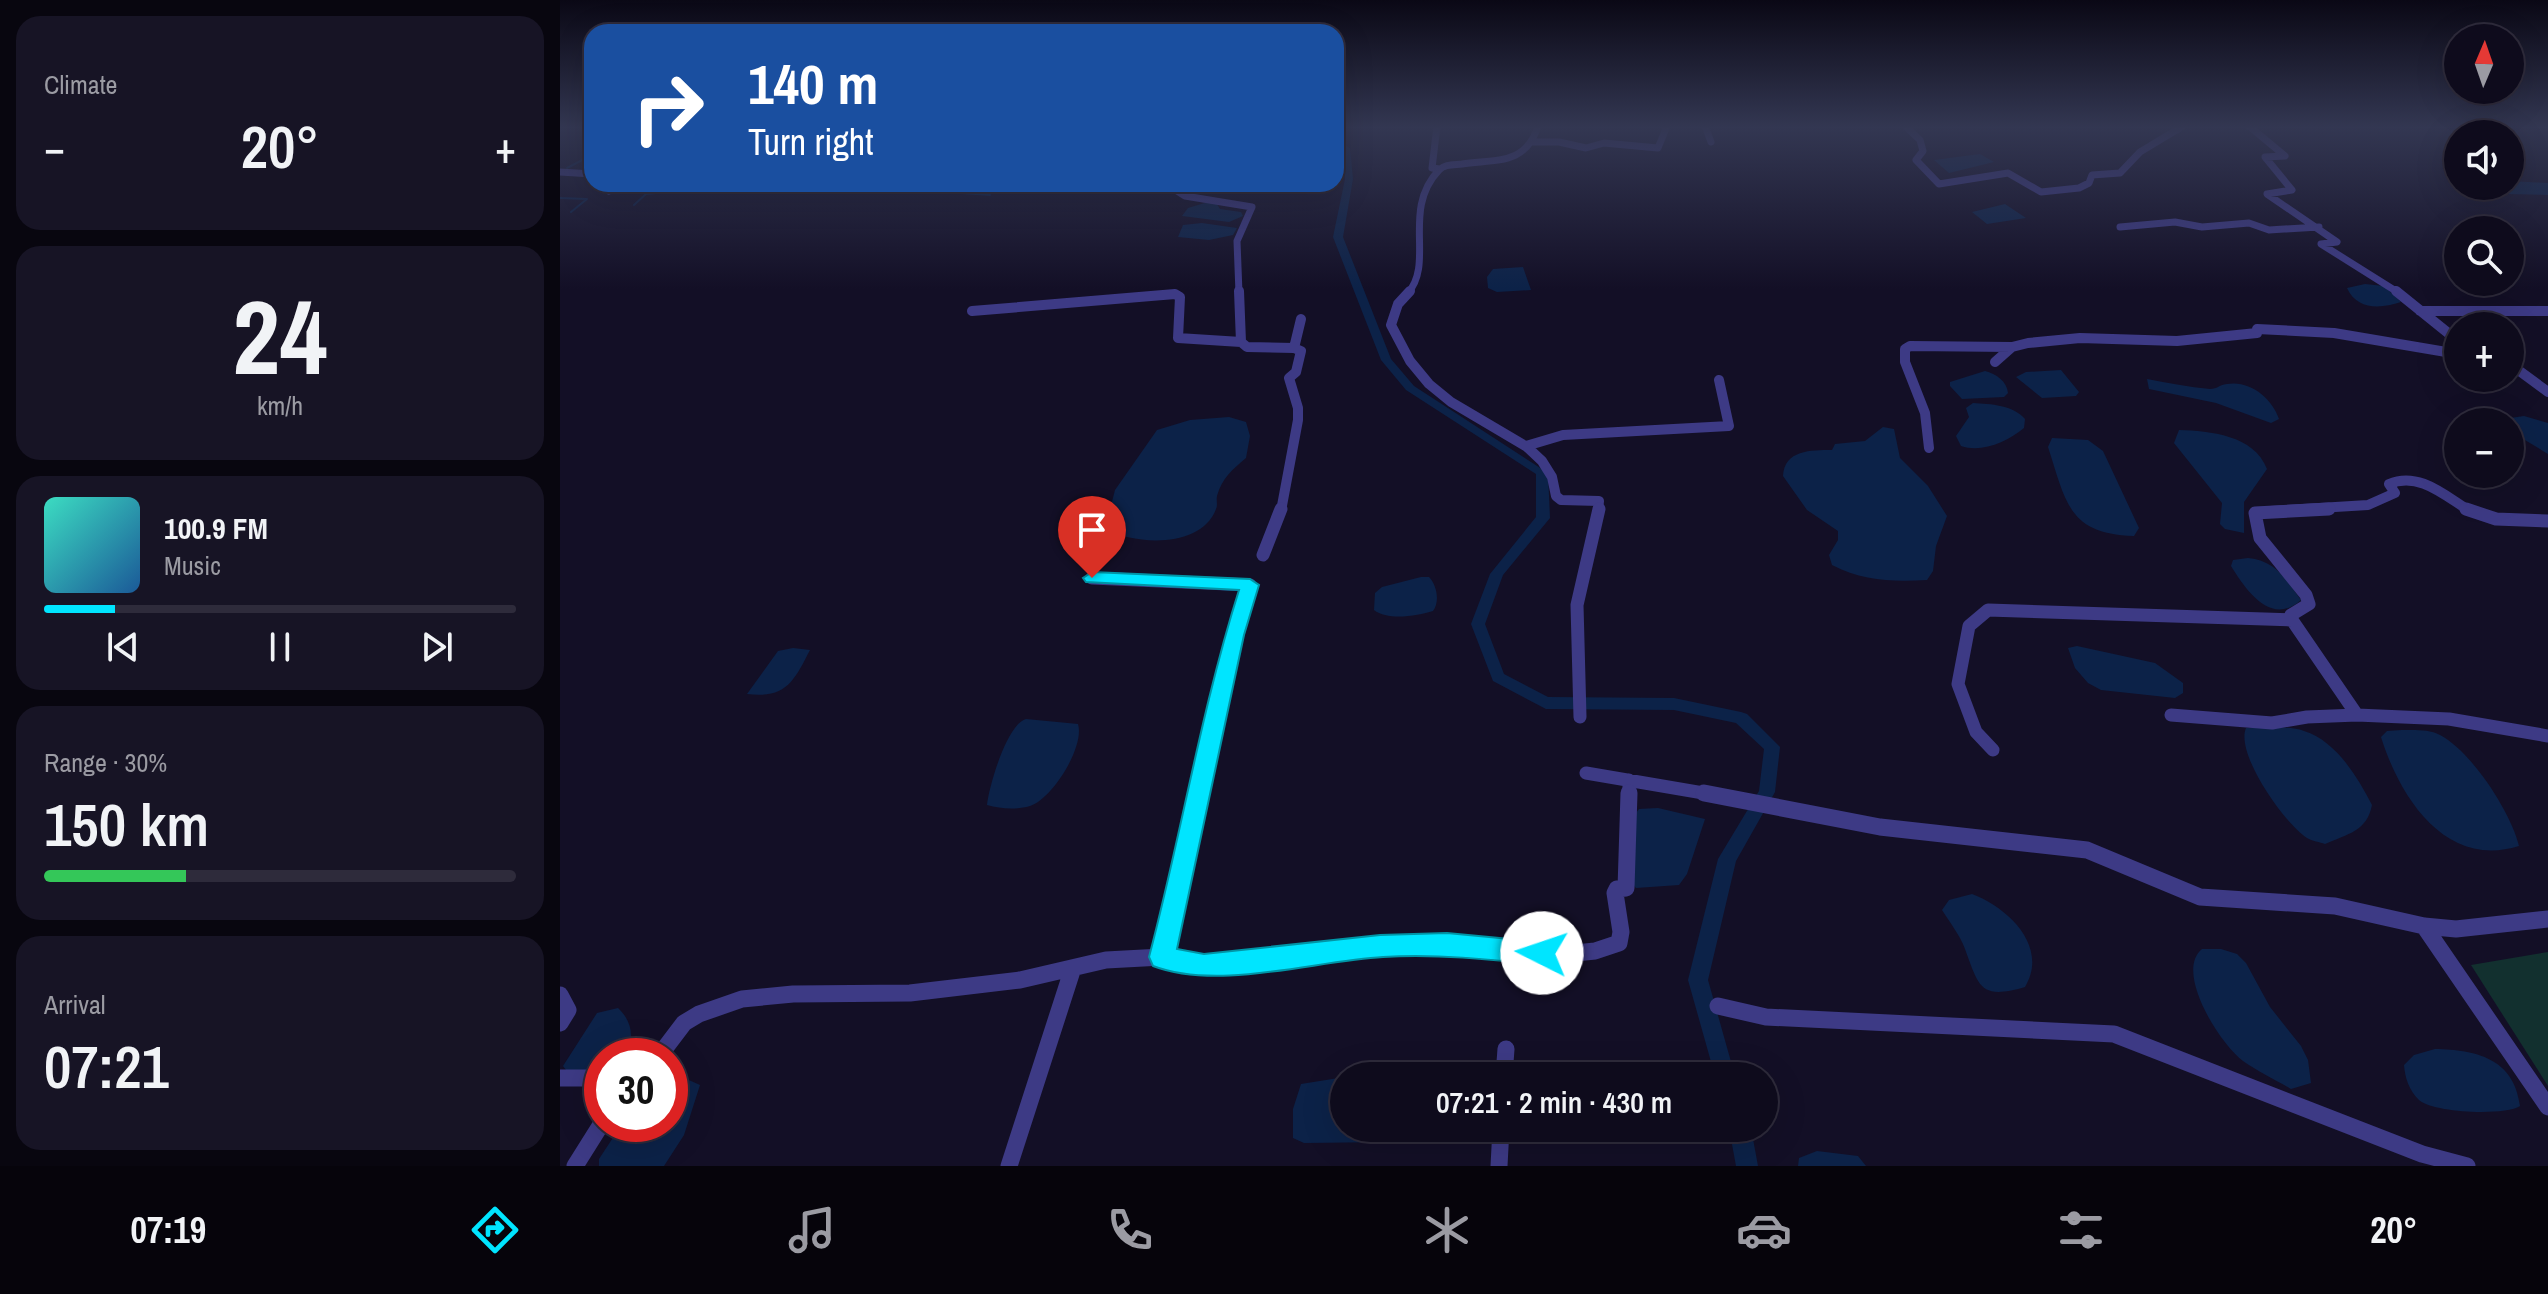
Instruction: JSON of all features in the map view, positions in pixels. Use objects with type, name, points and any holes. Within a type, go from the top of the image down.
[{"type":"street","points":[[1430,180],[1417,218],[1420,254],[1416,284],[1398,304],[1391,325],[1403,350],[1437,392],[1526,446],[1550,468],[1556,481],[1556,496],[1561,500],[1600,503],[1577,605],[1580,713]]},
{"type":"street","points":[[1936,180],[1939,184],[1961,180]]},
{"type":"street","points":[[2021,180],[2041,192],[2079,188],[2090,180]]},
{"type":"street","points":[[2284,180],[2292,190],[2267,194],[2337,242],[2321,244],[2391,287],[2444,330]]},
{"type":"street","points":[[1179,192],[1185,196],[1252,207],[1237,241],[1241,342]]},
{"type":"street","points":[[2120,227],[2175,222],[2202,227],[2258,224],[2269,230],[2319,227]]},
{"type":"street","points":[[972,311],[1175,294],[1180,297],[1178,338],[1241,342],[1247,347],[1294,348],[1301,351],[1296,372],[1289,378],[1298,408],[1298,420],[1284,502],[1263,555]]},
{"type":"street","points":[[2420,311],[2548,311]]},
{"type":"street","points":[[1294,348],[1301,319]]},
{"type":"street","points":[[1929,448],[1925,413],[1905,362],[1905,349],[1910,346],[2012,347],[2080,338],[2177,341],[2256,333],[2257,329],[2310,329],[2387,338],[2444,351]]},
{"type":"street","points":[[1995,362],[2012,347]]},
{"type":"street","points":[[2524,374],[2548,392]]},
{"type":"street","points":[[1526,446],[1563,435],[1729,426],[1719,380]]},
{"type":"street","points":[[2357,715],[2292,620],[2291,615],[2309,604],[2299,585],[2260,538],[2255,513],[2274,508],[2372,504],[2389,500],[2395,493],[2389,484],[2399,479],[2425,483],[2455,504],[2484,516],[2548,521]]},
{"type":"street","points":[[1092,578],[1250,585],[1234,635],[1190,845],[1162,957]]},
{"type":"street","points":[[1993,750],[1976,732],[1958,684],[1969,626],[1988,610],[2292,620]]},
{"type":"street","points":[[2171,715],[2272,723],[2307,717],[2357,715],[2449,719],[2548,736]]},
{"type":"street","points":[[1586,773],[1727,797],[1799,813],[1969,839],[2087,850],[2200,897],[2335,906],[2424,926],[2456,929],[2548,919]]},
{"type":"street","points":[[673,1038],[684,1023],[699,1014],[742,999],[793,994],[910,993],[1020,980],[1106,960],[1162,957],[1204,966],[1380,946],[1447,944],[1566,954],[1609,948],[1619,943],[1621,932],[1615,893],[1617,889],[1626,888],[1629,780]]},
{"type":"street","points":[[2424,926],[2548,1107]]},
{"type":"street","points":[[1009,1166],[1073,968]]},
{"type":"street","points":[[560,995],[568,1010],[560,1023]]},
{"type":"street","points":[[1718,1006],[1779,1018],[2114,1034],[2422,1154],[2467,1166]]},
{"type":"street","points":[[1505,1062],[1506,1049]]},
{"type":"street","points":[[560,1078],[584,1078]]},
{"type":"street","points":[[575,1166],[590,1142]]},
{"type":"street","points":[[1499,1166],[1500,1142]]},
{"type":"green space","points":[[2548,952],[2548,1086],[2471,965]]},
{"type":"water","points":[[2524,182],[2548,183],[2548,195],[2524,194]]},
{"type":"water","points":[[1208,202],[1217,204],[1220,209],[1241,212],[1243,216],[1229,222],[1182,216],[1188,208]]},
{"type":"water","points":[[2005,204],[2026,218],[1987,224],[1972,212]]},
{"type":"water","points":[[1202,223],[1237,228],[1233,235],[1209,240],[1178,237],[1183,225]]},
{"type":"water","points":[[1523,267],[1531,290],[1497,292],[1488,288],[1487,277],[1493,269]]},
{"type":"water","points":[[2365,284],[2384,286],[2401,302],[2385,306],[2363,304],[2347,288]]},
{"type":"water","points":[[2061,370],[2079,392],[2076,396],[2042,398],[2016,377],[2026,372]]},
{"type":"water","points":[[1985,371],[2003,382],[2008,393],[2004,397],[1962,399],[1950,386],[1950,382]]},
{"type":"water","points":[[2147,379],[2210,389],[2227,384],[2244,385],[2266,398],[2279,419],[2271,423],[2216,403],[2149,389]]},
{"type":"water","points":[[1973,403],[2001,406],[2014,411],[2025,419],[2024,428],[1994,445],[1977,448],[1961,446],[1956,436],[1969,417],[1966,408]]},
{"type":"water","points":[[2524,416],[2548,423],[2548,454],[2524,439]]},
{"type":"water","points":[[1229,417],[1246,422],[1250,436],[1246,458],[1222,484],[1217,507],[1208,522],[1197,531],[1166,540],[1133,538],[1105,529],[1115,490],[1157,430],[1190,420]]},
{"type":"water","points":[[1883,427],[1894,429],[1900,458],[1928,486],[1947,516],[1936,546],[1933,571],[1927,580],[1878,579],[1832,565],[1829,555],[1838,540],[1838,531],[1807,510],[1783,476],[1793,456],[1808,451],[1832,450],[1835,444],[1865,441]]},
{"type":"water","points":[[2179,430],[2230,437],[2242,442],[2261,458],[2267,469],[2244,502],[2244,533],[2225,529],[2220,524],[2222,503],[2174,443]]},
{"type":"water","points":[[2052,438],[2088,440],[2103,451],[2139,528],[2134,536],[2095,529],[2073,511],[2048,447]]},
{"type":"water","points":[[2248,558],[2273,567],[2301,600],[2280,609],[2260,602],[2231,566],[2233,560]]},
{"type":"water","points":[[1429,577],[1436,589],[1433,611],[1411,616],[1387,616],[1374,610],[1375,593],[1382,587]]},
{"type":"water","points":[[2077,646],[2155,663],[2183,683],[2183,693],[2175,698],[2101,690],[2088,683],[2075,668],[2068,648]]},
{"type":"water","points":[[793,648],[810,650],[787,686],[771,694],[747,694],[778,651]]},
{"type":"water","points":[[1026,719],[1078,724],[1077,746],[1072,758],[1057,783],[1030,806],[1003,808],[987,805],[1006,743],[1019,723]]},
{"type":"water","points":[[2246,728],[2298,729],[2326,743],[2352,771],[2372,805],[2366,821],[2349,834],[2325,844],[2307,838],[2287,819],[2264,788],[2248,754]]},
{"type":"water","points":[[2387,731],[2436,733],[2464,754],[2499,800],[2519,846],[2493,850],[2469,847],[2448,838],[2430,823],[2400,783],[2381,737]]},
{"type":"water","points":[[1658,808],[1705,819],[1687,874],[1679,885],[1636,888],[1629,880],[1636,813],[1639,809]]},
{"type":"water","points":[[1972,894],[1986,900],[2011,919],[2029,944],[2031,972],[2025,987],[1990,991],[1978,981],[1960,939],[1942,910],[1949,900]]},
{"type":"water","points":[[2202,949],[2221,949],[2237,954],[2246,963],[2270,1007],[2301,1046],[2308,1060],[2311,1083],[2291,1089],[2243,1061],[2223,1040],[2203,1007],[2193,974],[2195,960]]},
{"type":"water","points":[[618,1008],[627,1019],[630,1038],[584,1038],[584,1072],[566,1070],[563,1066],[597,1013]]},
{"type":"water","points":[[2435,1049],[2465,1052],[2491,1060],[2510,1077],[2520,1106],[2500,1111],[2469,1112],[2439,1108],[2419,1100],[2408,1084],[2404,1065],[2414,1055]]},
{"type":"water","points":[[1330,1079],[1330,1142],[1390,1142],[1304,1143],[1293,1138],[1293,1109],[1301,1084]]},
{"type":"water","points":[[688,1080],[700,1085],[688,1122]]},
{"type":"water","points":[[610,1142],[679,1142],[664,1166],[599,1166],[599,1159]]},
{"type":"water","points":[[1817,1151],[1858,1156],[1866,1166],[1798,1166],[1799,1158]]},
{"type":"waterway","points":[[1349,180],[1338,237],[1386,360],[1410,388],[1542,473],[1543,518],[1497,574],[1478,624],[1498,677],[1546,703],[1674,704],[1741,718],[1772,747],[1767,792],[1727,859],[1698,980],[1721,1062]]},
{"type":"waterway","points":[[634,205],[646,194],[667,192]]},
{"type":"waterway","points":[[947,192],[990,195]]},
{"type":"waterway","points":[[560,198],[587,199],[571,212]]},
{"type":"waterway","points":[[1743,1142],[1747,1166]]},
{"type":"route","points":[[1092,578],[1250,585],[1234,635],[1190,845],[1162,957],[1204,966],[1380,946],[1447,944],[1542,953]]}]
